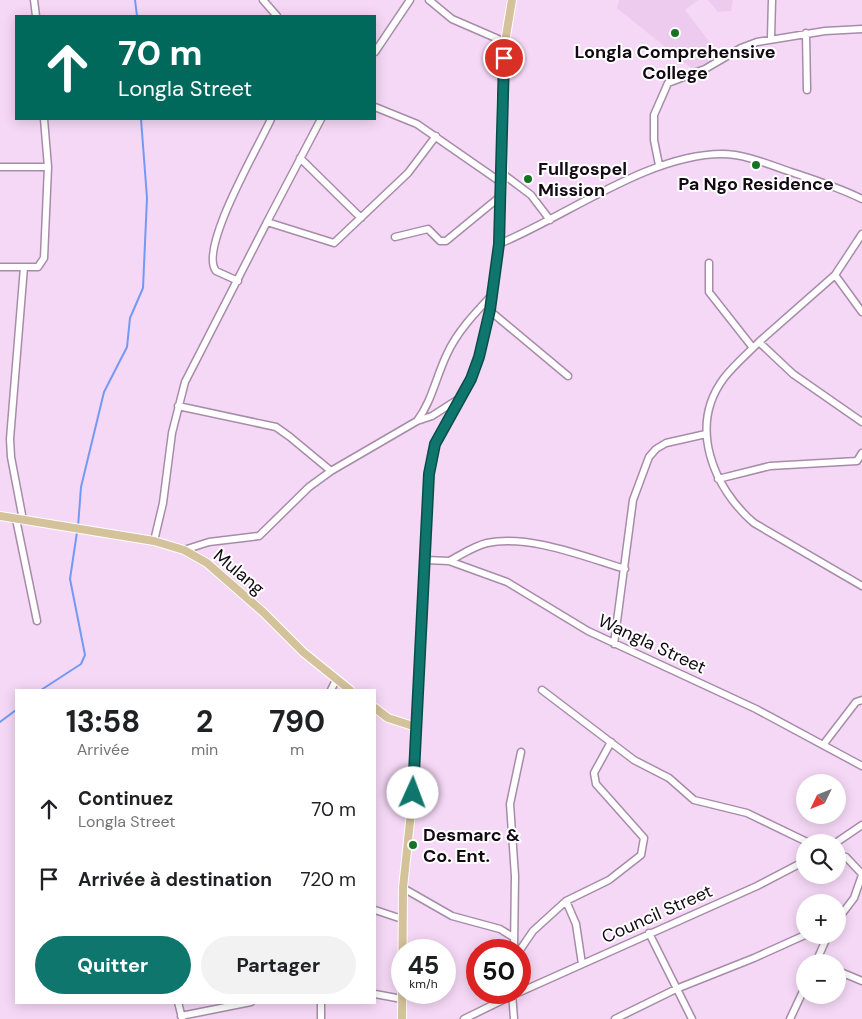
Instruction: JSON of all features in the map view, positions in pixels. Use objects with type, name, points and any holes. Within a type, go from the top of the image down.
[{"type":"main road","points":[[402,939],[403,888],[413,793],[426,560],[426,503],[434,447],[461,397],[479,357],[490,310],[499,244],[503,174],[502,107],[505,42],[512,0]]},
{"type":"main road","name":"Mulang","points":[[0,516],[154,541],[184,550],[220,575],[263,612],[302,652],[349,689]]},
{"type":"main road","points":[[376,709],[388,718],[416,728]]},
{"type":"main road","points":[[402,1004],[402,1019]]},
{"type":"street","points":[[34,0],[36,15]]},
{"type":"street","points":[[263,0],[276,15]]},
{"type":"street","points":[[376,51],[410,0]]},
{"type":"street","points":[[429,0],[452,19],[505,42]]},
{"type":"street","points":[[772,0],[772,38]]},
{"type":"street","points":[[659,165],[654,140],[654,115],[668,83],[705,69],[741,48],[772,38],[806,33],[862,29]]},
{"type":"street","points":[[806,33],[808,90]]},
{"type":"street","points":[[376,107],[417,124],[502,183]]},
{"type":"street","points":[[0,267],[38,267],[44,258],[48,166],[44,120]]},
{"type":"street","points":[[238,281],[216,271],[212,262],[220,223],[241,176],[270,120]]},
{"type":"street","points":[[154,541],[163,503],[178,406],[185,382],[320,120]]},
{"type":"street","points":[[267,222],[334,243],[408,173],[436,136]]},
{"type":"street","points":[[499,244],[659,165],[697,156],[724,154],[742,157],[862,198]]},
{"type":"street","points":[[300,158],[361,218]]},
{"type":"street","points":[[0,167],[48,166]]},
{"type":"street","points":[[503,174],[531,195],[550,220]]},
{"type":"street","points":[[395,237],[425,228],[430,230],[440,241],[446,241],[502,195]]},
{"type":"street","points":[[862,234],[835,275],[759,342],[724,378],[709,411],[706,434],[709,454],[718,479],[736,506],[754,524],[862,586]]},
{"type":"street","points":[[709,263],[709,292],[753,348]]},
{"type":"street","points":[[24,267],[10,439],[19,519],[37,621]]},
{"type":"street","points":[[835,275],[862,312]]},
{"type":"street","points":[[418,422],[429,405],[448,352],[466,325],[492,295]]},
{"type":"street","points":[[490,310],[568,376]]},
{"type":"street","points":[[759,342],[793,374],[862,422]]},
{"type":"street","points":[[184,550],[209,542],[259,536],[309,487],[331,471],[432,416],[461,397]]},
{"type":"street","points":[[178,406],[276,427],[331,471]]},
{"type":"street","points":[[614,644],[633,500],[649,457],[656,448],[666,443],[706,434]]},
{"type":"street","points":[[718,479],[770,466],[857,461],[862,453]]},
{"type":"street","points":[[449,562],[484,544],[496,542],[533,544],[625,569]]},
{"type":"street","name":"Wangla Street","points":[[426,560],[449,562],[507,582],[588,632],[756,709],[862,766]]},
{"type":"street","points":[[332,689],[336,680]]},
{"type":"street","points":[[542,690],[634,760],[669,778],[694,800],[747,813],[796,837]]},
{"type":"street","points":[[823,745],[856,702],[862,700]]},
{"type":"street","points":[[528,939],[533,931],[566,901],[609,880],[641,855],[644,838],[596,784],[594,773],[611,742]]},
{"type":"street","points":[[513,937],[514,876],[510,804],[521,752]]},
{"type":"street","points":[[846,836],[862,825]]},
{"type":"street","points":[[846,857],[862,874],[854,898],[846,908]]},
{"type":"street","name":"Council Street","points":[[531,986],[757,886],[796,866]]},
{"type":"street","points":[[403,888],[452,916],[500,929],[513,937]]},
{"type":"street","points":[[566,901],[576,924],[582,964]]},
{"type":"street","points":[[376,910],[402,920]]},
{"type":"street","points":[[500,929],[512,924]]},
{"type":"street","points":[[649,933],[692,1019]]},
{"type":"street","points":[[615,1019],[676,989],[796,939]]},
{"type":"street","points":[[846,974],[862,981]]},
{"type":"street","points":[[376,994],[391,996]]},
{"type":"street","points":[[179,1004],[182,1017],[242,1004]]},
{"type":"street","points":[[321,1004],[321,1019]]},
{"type":"street","name":"Council Street","points":[[464,1019],[494,1004]]},
{"type":"street","points":[[514,1019],[515,1004]]},
{"type":"street","points":[[790,1019],[797,1004]]},
{"type":"shaded area","name":"Longla Comprehensive College","points":[[619,0],[698,0],[685,10],[720,56],[699,66],[695,71],[617,8]]},
{"type":"shaded area","name":"Longla Comprehensive College","points":[[708,0],[733,0],[731,11],[718,12]]},
{"type":"waterway","points":[[135,0],[137,15]]},
{"type":"waterway","points":[[78,527],[81,487],[104,392],[127,347],[130,318],[143,288],[147,198],[141,120]]},
{"type":"waterway","points":[[43,689],[81,664],[85,655],[70,579],[77,532]]},
{"type":"waterway","points":[[0,722],[15,711]]},
{"type":"place","name":"Longla Comprehensive College","points":[[675,33]]},
{"type":"place","name":"Pa Ngo Residence","points":[[756,165]]},
{"type":"place","name":"Fullgospel Mission","points":[[528,179]]},
{"type":"place","name":"Desmarc & Co. Ent.","points":[[413,845]]},
{"type":"route","points":[[413,793],[426,560],[426,503],[429,474],[435,444],[471,379],[479,357],[490,310],[499,244],[502,195],[504,58]]}]
